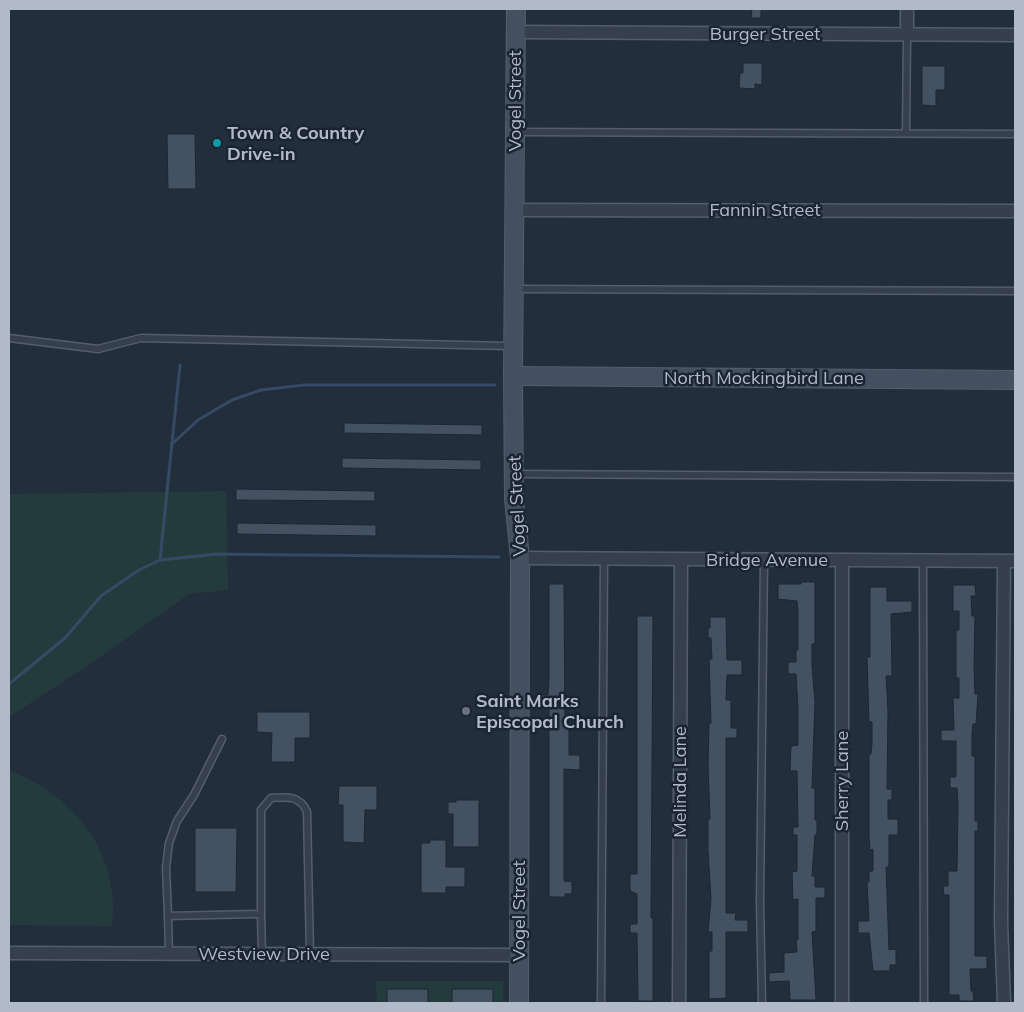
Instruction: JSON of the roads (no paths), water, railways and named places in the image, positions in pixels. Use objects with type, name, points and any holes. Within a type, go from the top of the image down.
[{"type":"street","name":"Vogel Street","points":[[516,9],[513,376],[514,474],[520,558],[519,1003]]},
{"type":"street","points":[[907,9],[907,35]]},
{"type":"street","name":"Burger Street","points":[[516,32],[1015,36]]},
{"type":"street","name":"Fannin Street","points":[[514,210],[1015,211]]},
{"type":"street","name":"North Mockingbird Lane","points":[[513,376],[1015,380]]},
{"type":"street","name":"Bridge Avenue","points":[[520,558],[1010,561]]},
{"type":"street","name":"Melinda Lane","points":[[679,1003],[681,560]]},
{"type":"street","name":"Sherry Lane","points":[[842,560],[842,1003]]},
{"type":"street","points":[[1004,1003],[1001,922],[1010,561]]},
{"type":"street","name":"Westview Drive","points":[[9,953],[519,955]]},
{"type":"lane","points":[[906,133],[907,35]]},
{"type":"lane","points":[[515,132],[1015,134]]},
{"type":"lane","points":[[514,289],[1015,291]]},
{"type":"lane","points":[[9,338],[98,349],[140,338],[513,346]]},
{"type":"lane","points":[[514,474],[1015,477]]},
{"type":"lane","points":[[601,1003],[604,559]]},
{"type":"lane","points":[[762,1003],[760,902],[764,560]]},
{"type":"lane","points":[[923,560],[924,1003]]},
{"type":"lane","points":[[169,954],[166,868],[169,842],[177,821],[194,795],[222,739]]},
{"type":"lane","points":[[262,954],[261,810],[271,798],[293,797],[304,803],[307,812],[310,954]]},
{"type":"lane","points":[[168,916],[261,914]]},
{"type":"waterway","points":[[160,560],[180,365]]},
{"type":"waterway","points":[[172,444],[198,420],[232,400],[261,390],[304,385],[495,385]]},
{"type":"waterway","points":[[9,684],[65,638],[101,596],[139,570],[160,560],[217,554],[499,557]]},
{"type":"place","name":"Town & Country Drive-in","points":[[217,143]]},
{"type":"place","name":"Saint Marks Episcopal Church","points":[[466,711]]}]
